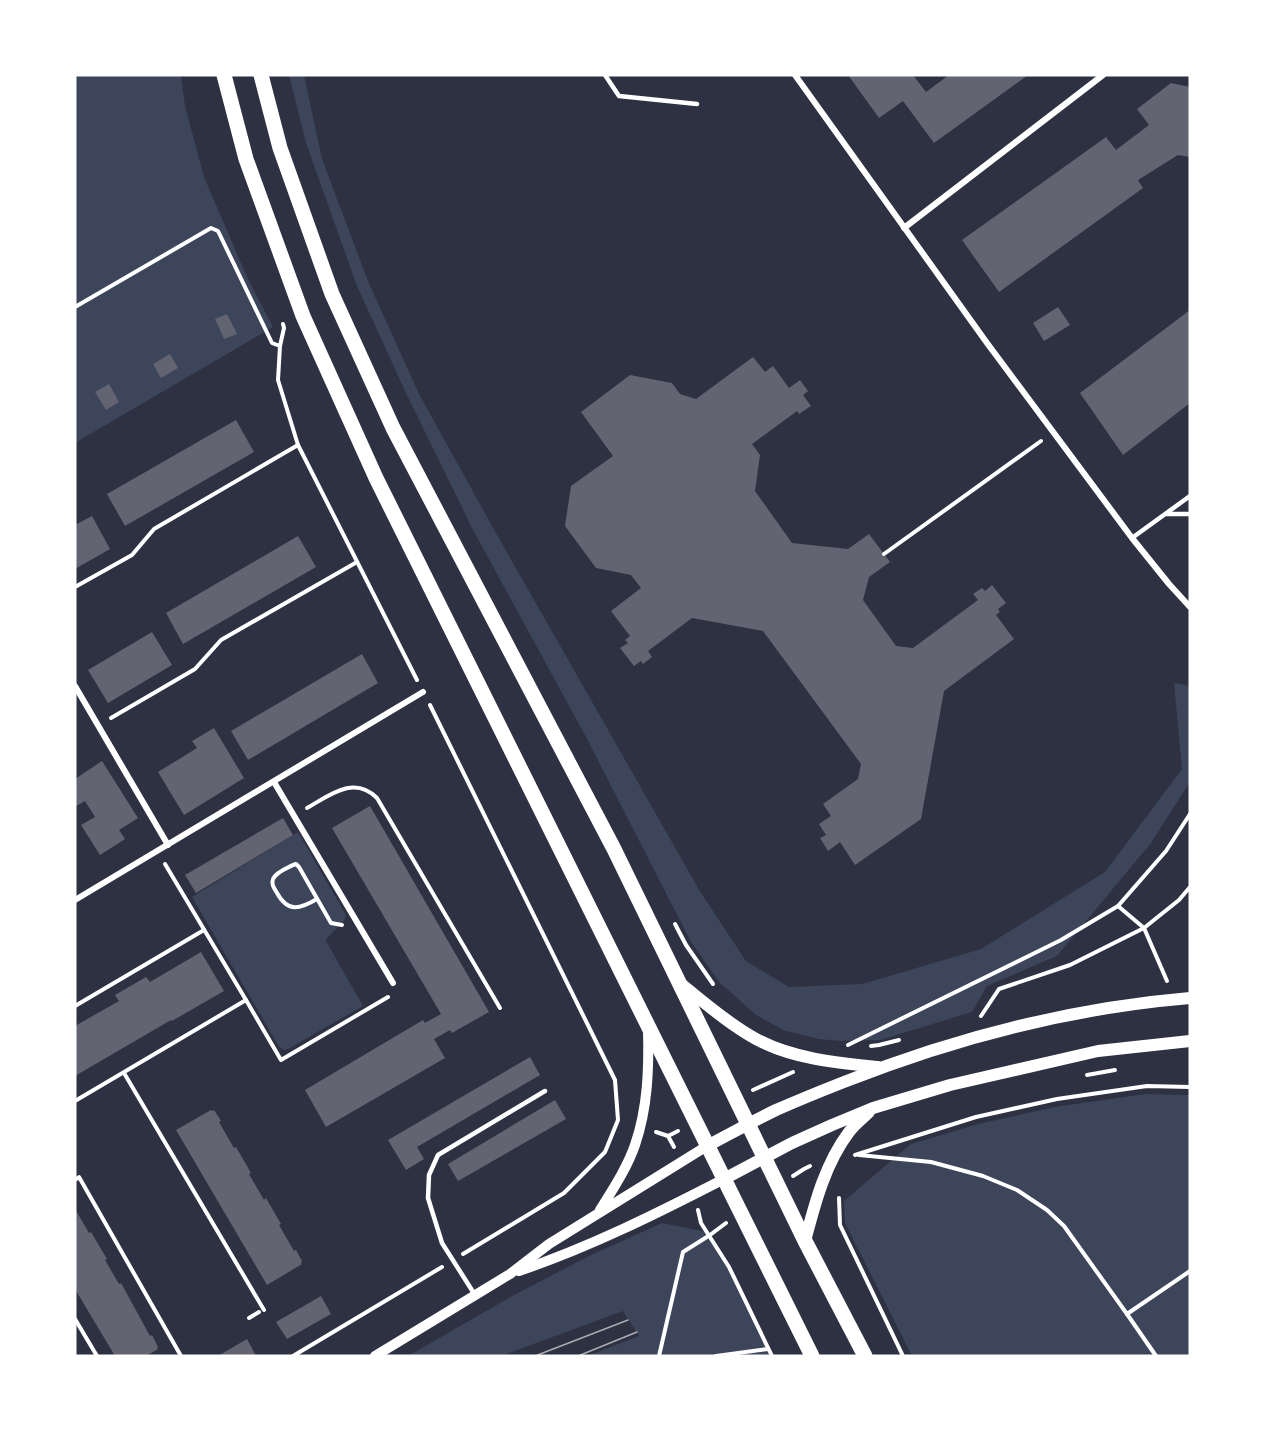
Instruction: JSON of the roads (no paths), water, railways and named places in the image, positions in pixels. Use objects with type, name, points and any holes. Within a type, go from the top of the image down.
[{"type":"main road","points":[[224,75],[246,159],[303,316],[376,478],[812,1356]]},
{"type":"main road","points":[[261,75],[280,148],[332,294],[393,428],[609,838],[805,1240],[865,1356]]},
{"type":"main road","points":[[681,984],[722,1017],[758,1040],[790,1053],[844,1063],[883,1067]]},
{"type":"main road","points":[[707,1146],[795,1102],[883,1067],[942,1047],[1016,1026],[1088,1011],[1190,998]]},
{"type":"main road","points":[[724,1179],[832,1125],[873,1108],[950,1085],[1098,1051],[1190,1041]]},
{"type":"main road","points":[[805,1240],[831,1159],[849,1131],[873,1108]]},
{"type":"street","points":[[795,75],[1053,432],[1132,537],[1190,607]]},
{"type":"street","points":[[904,228],[1102,75]]},
{"type":"street","points":[[75,686],[168,845]]},
{"type":"street","points":[[75,900],[423,692]]},
{"type":"street","points":[[274,782],[393,983]]},
{"type":"street","points":[[598,1213],[620,1178],[635,1146],[640,1128],[645,1108],[649,1063],[648,1026]]},
{"type":"street","points":[[375,1356],[510,1274],[549,1244],[707,1146]]},
{"type":"street","points":[[510,1274],[555,1259],[724,1179]]},
{"type":"lane","points":[[605,75],[618,96],[697,104]]},
{"type":"lane","points":[[1132,537],[1190,496]]},
{"type":"lane","points":[[1166,514],[1190,514]]},
{"type":"lane","points":[[475,1295],[442,1243],[428,1198],[429,1175],[438,1155],[545,1091]]},
{"type":"tram line","points":[[535,1356],[628,1320]]},
{"type":"tram line","points":[[578,1356],[637,1332]]}]
